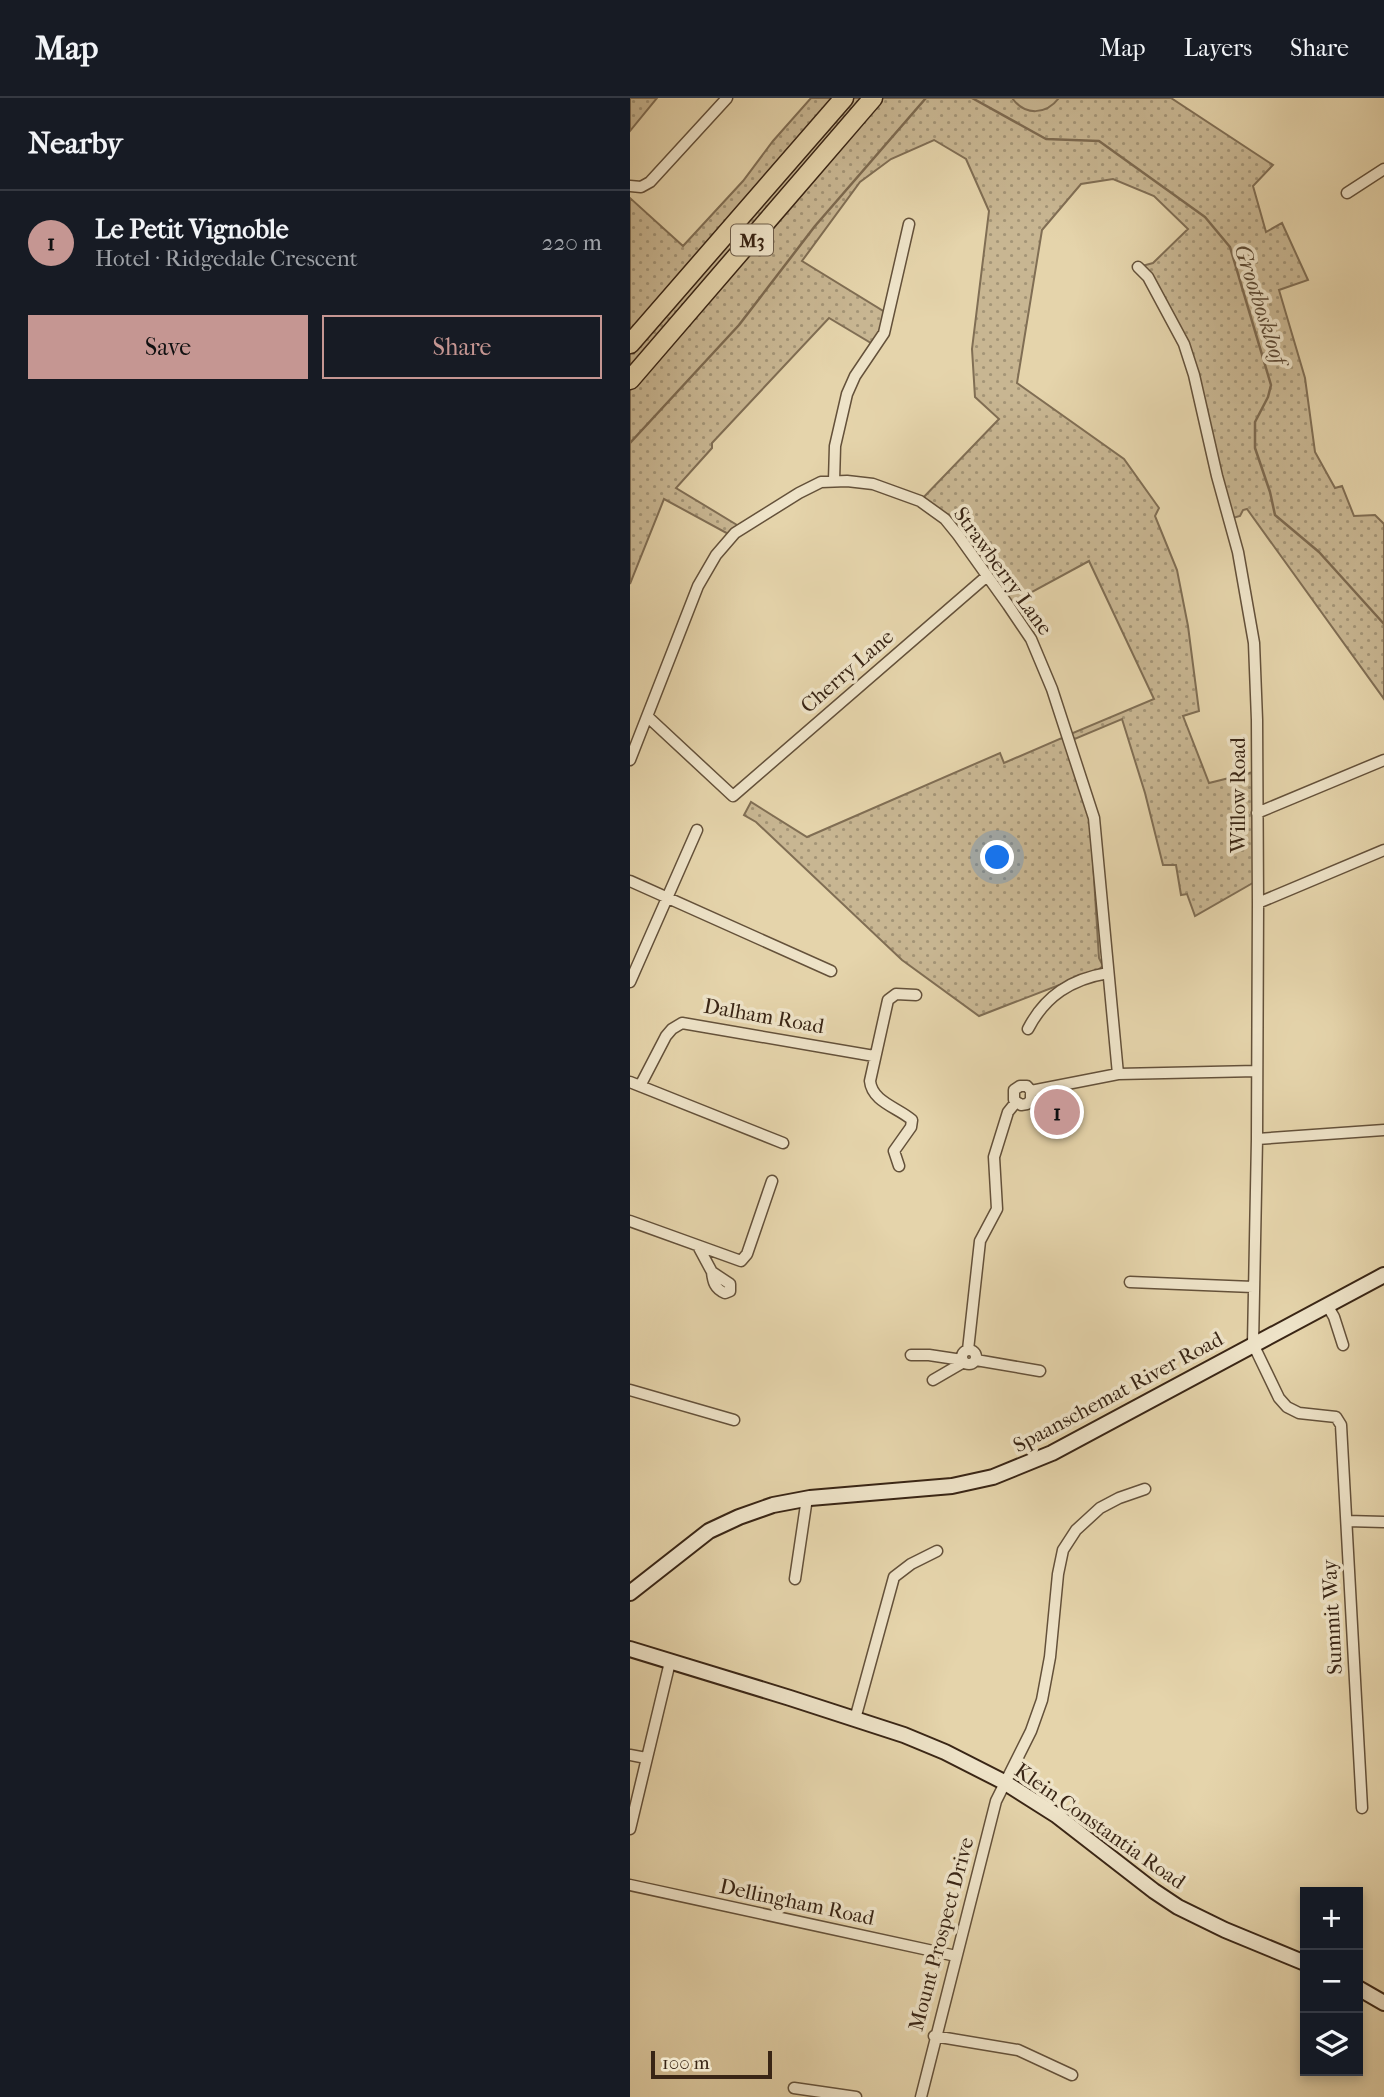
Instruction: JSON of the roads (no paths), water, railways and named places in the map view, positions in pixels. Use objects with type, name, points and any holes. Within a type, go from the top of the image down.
[{"type":"highway","name":"M3","points":[[630,344],[844,98]]},
{"type":"highway","name":"M3","points":[[630,380],[873,98]]},
{"type":"main road","name":"Spaanschemat River Road","points":[[630,1593],[697,1540],[722,1525],[773,1505],[807,1499],[952,1486],[1012,1471],[1052,1453],[1384,1275]]},
{"type":"main road","name":"Klein Constantia Road","points":[[630,1649],[924,1743],[1003,1783],[1056,1815],[1178,1907],[1300,1961]]},
{"type":"main road","points":[[1363,1990],[1384,2003]]},
{"type":"street","points":[[630,186],[640,187],[650,182],[727,98]]},
{"type":"street","points":[[1347,193],[1384,169]]},
{"type":"street","points":[[834,481],[835,446],[847,394],[855,376],[884,333],[909,224]]},
{"type":"street","name":"Willow Road","points":[[1138,267],[1148,277],[1184,344],[1195,375],[1217,476],[1238,552],[1254,643],[1258,903],[1253,1344]]},
{"type":"street","name":"Strawberry Lane","points":[[630,760],[698,586],[726,542],[742,528],[810,487],[834,481],[873,484],[920,501],[944,519],[1031,639],[1041,659],[1087,791],[1097,835],[1118,1074]]},
{"type":"street","name":"Cherry Lane","points":[[648,717],[733,796],[987,576]]},
{"type":"street","points":[[1257,813],[1384,760]]},
{"type":"street","points":[[630,982],[697,830]]},
{"type":"street","points":[[1258,903],[1384,849]]},
{"type":"street","points":[[630,881],[831,971]]},
{"type":"street","points":[[1028,1029],[1037,1012],[1056,992],[1087,978],[1108,973]]},
{"type":"street","points":[[899,1166],[894,1151],[911,1128],[912,1120],[888,1104],[870,1086],[874,1056],[888,1000],[896,994],[916,995]]},
{"type":"street","name":"Dalham Road","points":[[640,1086],[666,1035],[682,1023],[874,1056]]},
{"type":"street","points":[[965,1357],[980,1241],[997,1209],[994,1157],[1002,1129],[1014,1104],[1027,1104],[1031,1100],[1031,1091],[1118,1074],[1257,1070]]},
{"type":"street","points":[[630,1082],[783,1143]]},
{"type":"street","points":[[1257,1139],[1384,1130]]},
{"type":"street","points":[[630,1221],[734,1260],[743,1260],[772,1181]]},
{"type":"street","points":[[698,1246],[712,1272]]},
{"type":"street","points":[[1130,1282],[1253,1287]]},
{"type":"street","points":[[1327,1305],[1343,1345]]},
{"type":"street","name":"Summit Way","points":[[1253,1344],[1279,1398],[1287,1407],[1299,1413],[1336,1416],[1341,1425],[1362,1808]]},
{"type":"street","points":[[933,1380],[975,1352],[976,1360],[1040,1370]]},
{"type":"street","points":[[911,1355],[965,1357]]},
{"type":"street","points":[[630,1390],[734,1420]]},
{"type":"street","name":"Mount Prospect Drive","points":[[921,2097],[934,2036],[996,1801],[1031,1731],[1042,1700],[1063,1550],[1076,1530],[1100,1508],[1144,1489]]},
{"type":"street","points":[[795,1579],[807,1499]]},
{"type":"street","points":[[1347,1521],[1384,1522]]},
{"type":"street","points":[[855,1719],[894,1577],[911,1564],[937,1551]]},
{"type":"street","points":[[630,1829],[670,1662]]},
{"type":"street","points":[[630,1755],[646,1758]]},
{"type":"street","name":"Dellingham Road","points":[[630,1885],[956,1956]]},
{"type":"street","points":[[934,2036],[1018,2050],[1072,2075]]},
{"type":"street","points":[[794,2088],[856,2097]]},
{"type":"waterway","points":[[630,443],[739,325],[815,226],[926,98]]},
{"type":"waterway","name":"Grootboskloof","points":[[972,98],[1046,139],[1099,141],[1205,217],[1230,247],[1271,385],[1255,422],[1255,448],[1275,515],[1319,552],[1384,624]]},
{"type":"place","name":"Le Petit Vignoble","points":[[1057,1112]]}]
